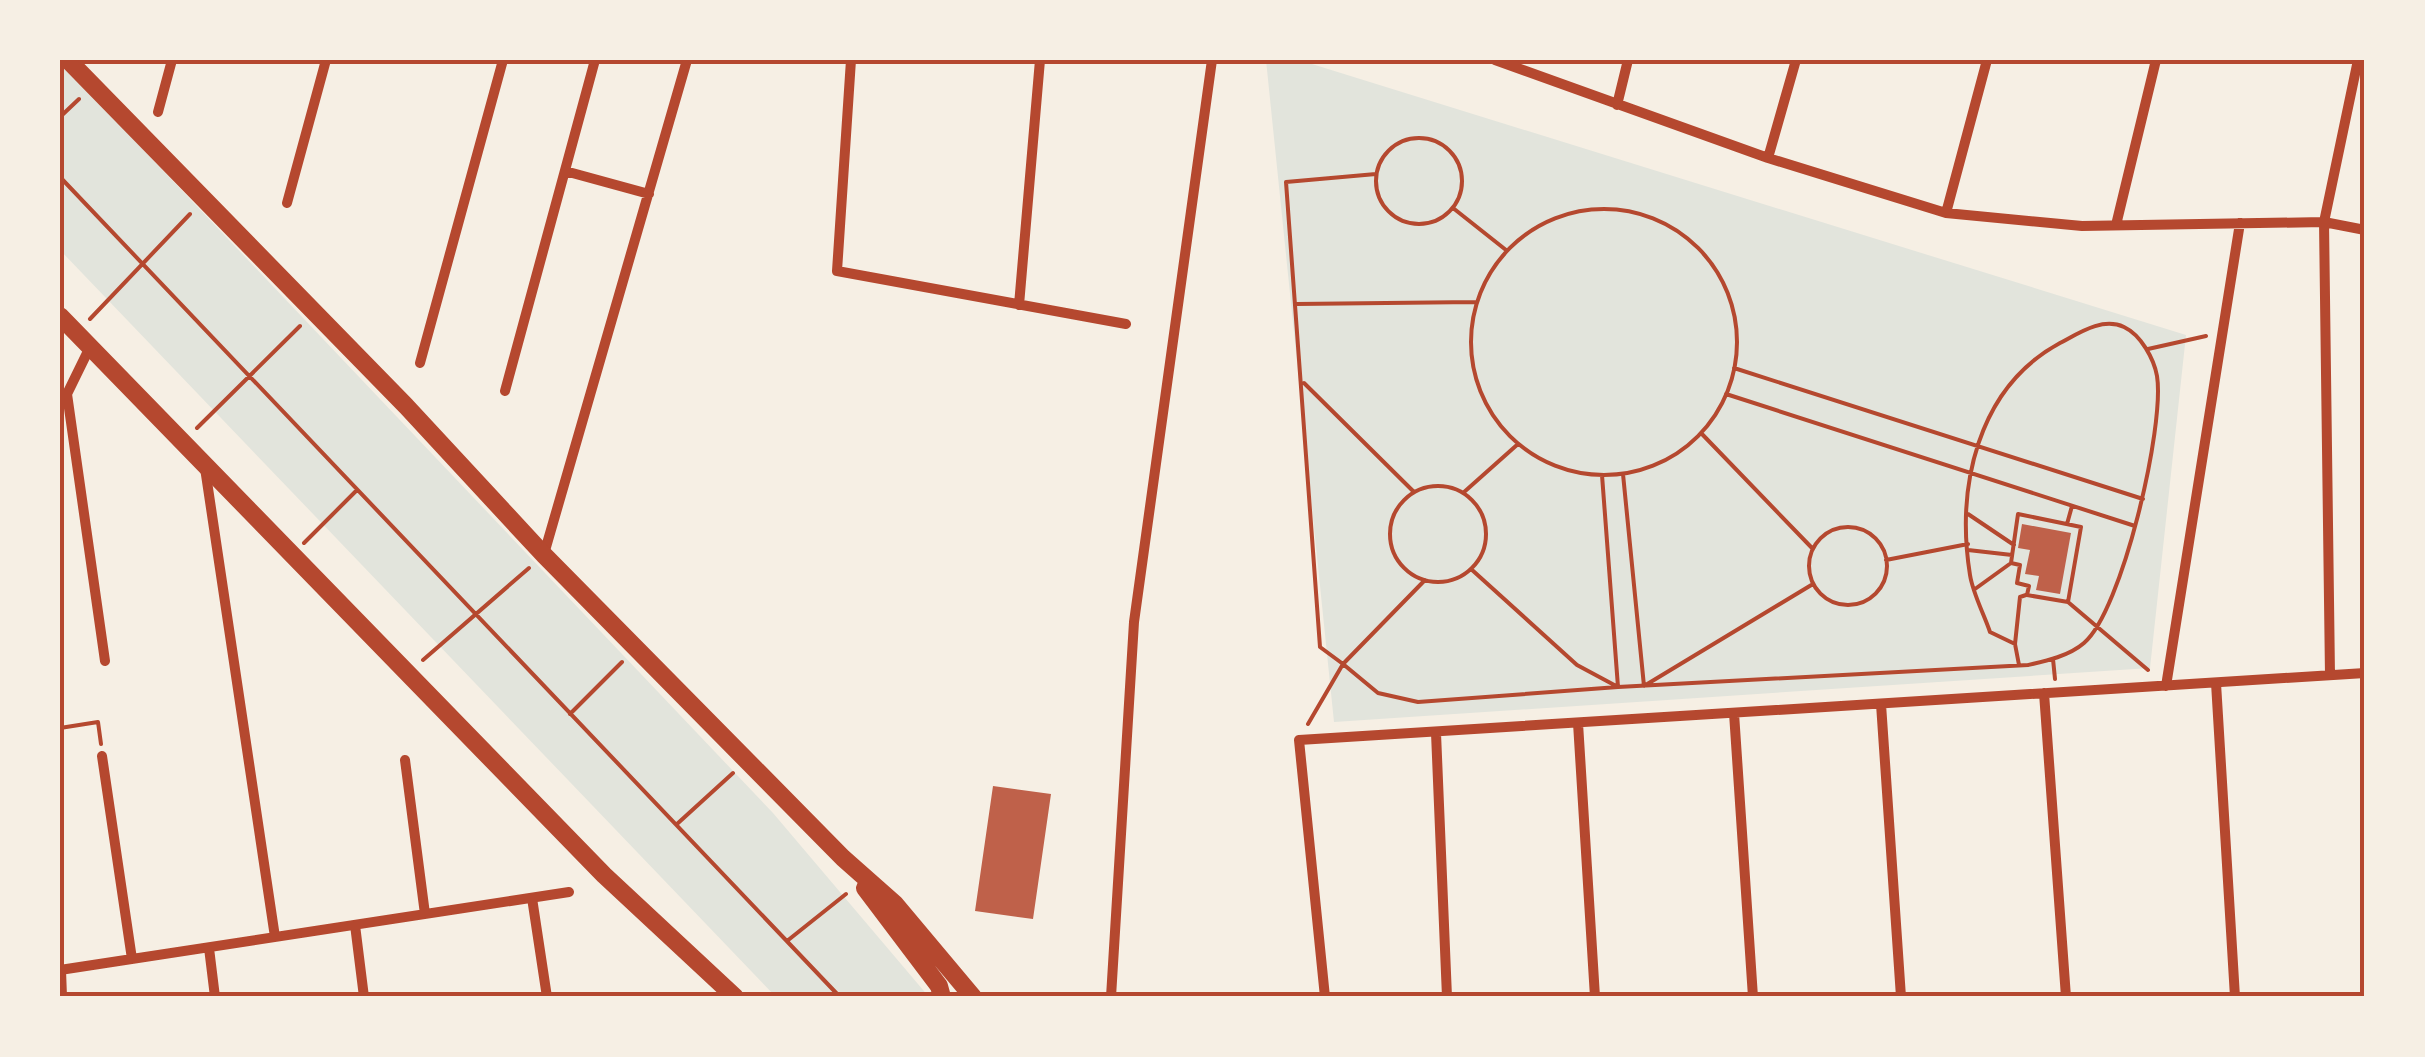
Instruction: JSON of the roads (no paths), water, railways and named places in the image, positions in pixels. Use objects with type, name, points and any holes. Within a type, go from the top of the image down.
[{"type":"main road","points":[[68,60],[544,555],[843,858],[895,904],[972,997]]},
{"type":"main road","points":[[60,316],[604,876],[735,997]]},
{"type":"main road","points":[[843,858],[938,986],[942,997]]},
{"type":"street","points":[[158,112],[172,60]]},
{"type":"street","points":[[287,204],[326,60]]},
{"type":"street","points":[[420,364],[503,60]]},
{"type":"street","points":[[505,391],[595,60]]},
{"type":"street","points":[[544,555],[687,60]]},
{"type":"street","points":[[851,60],[837,271],[1126,324]]},
{"type":"street","points":[[1019,305],[1040,60]]},
{"type":"street","points":[[1111,997],[1134,622],[1212,60]]},
{"type":"street","points":[[1495,60],[1768,158],[1946,214],[2082,226],[2324,222],[2365,230]]},
{"type":"street","points":[[1617,104],[1628,60]]},
{"type":"street","points":[[1768,158],[1796,60]]},
{"type":"street","points":[[1946,214],[1987,60]]},
{"type":"street","points":[[2116,225],[2156,60]]},
{"type":"street","points":[[2330,676],[2324,222],[2358,60]]},
{"type":"street","points":[[565,170],[649,194]]},
{"type":"street","points":[[2166,686],[2240,223]]},
{"type":"street","points":[[83,340],[67,394],[105,661]]},
{"type":"street","points":[[204,466],[275,937]]},
{"type":"street","points":[[1324,997],[1299,740],[2365,672]]},
{"type":"street","points":[[2216,683],[2234,997]]},
{"type":"street","points":[[2044,694],[2066,997]]},
{"type":"street","points":[[1881,704],[1900,997]]},
{"type":"street","points":[[1734,713],[1753,997]]},
{"type":"street","points":[[1578,722],[1595,997]]},
{"type":"street","points":[[1436,734],[1448,997]]},
{"type":"street","points":[[102,756],[132,959]]},
{"type":"street","points":[[405,760],[425,914]]},
{"type":"street","points":[[62,997],[60,970],[570,892]]},
{"type":"street","points":[[532,898],[547,997]]},
{"type":"street","points":[[355,925],[364,997]]},
{"type":"street","points":[[209,948],[215,997]]}]
